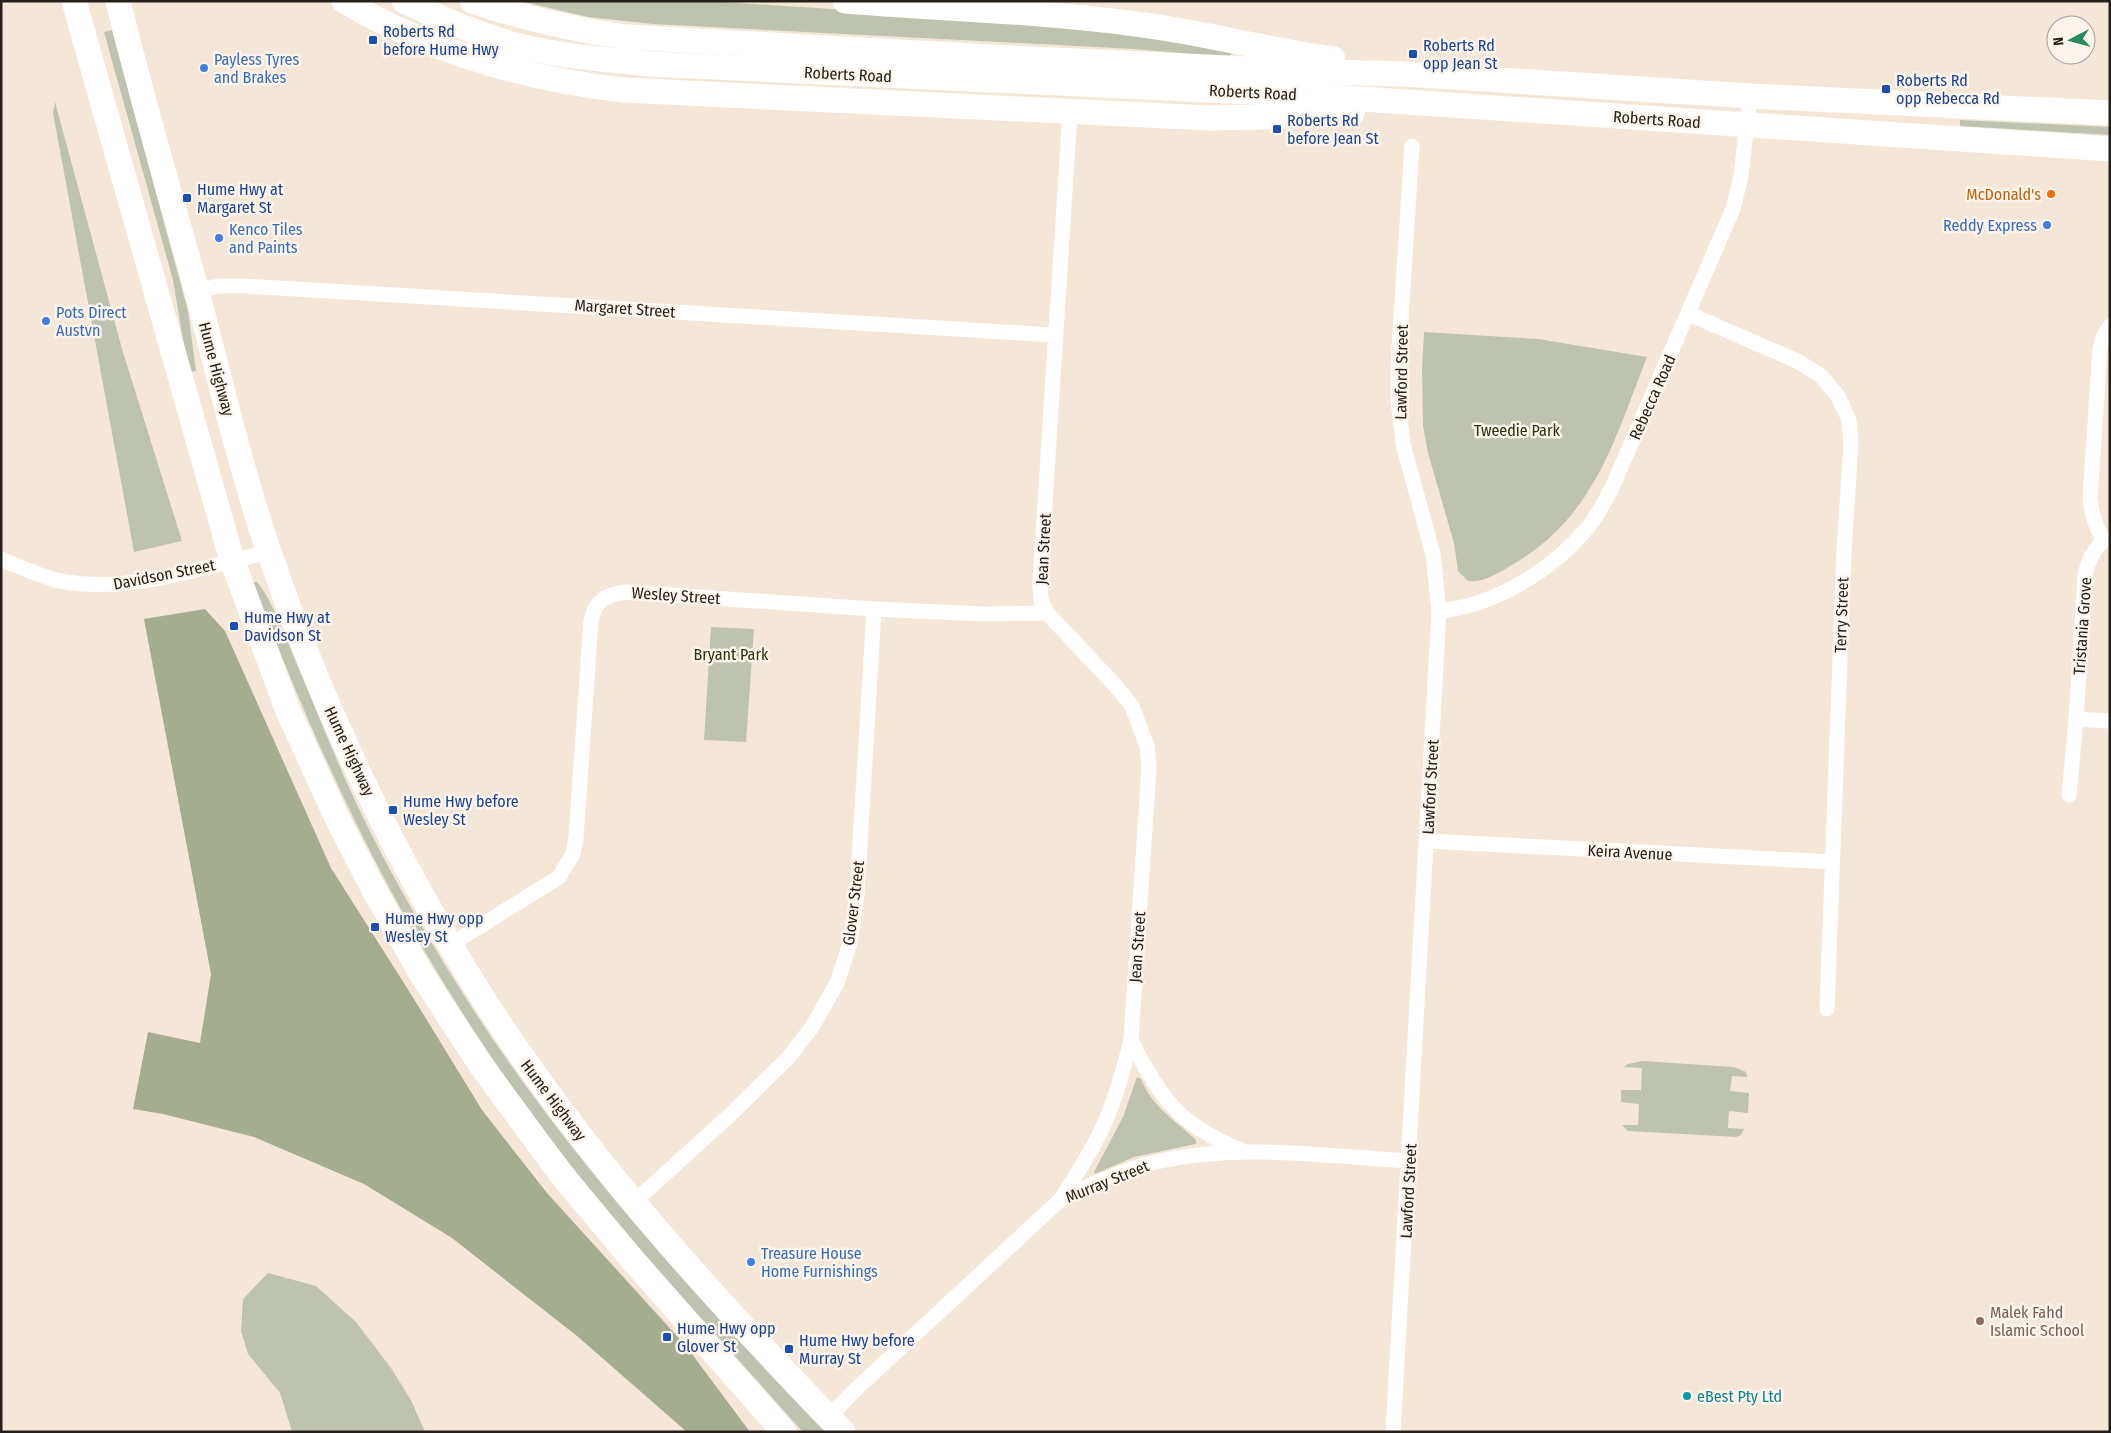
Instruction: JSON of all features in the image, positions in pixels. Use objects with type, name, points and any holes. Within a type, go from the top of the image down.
[{"type":"highway","points":[[74,1],[232,560],[285,702],[310,760],[372,886],[422,975],[480,1064],[561,1174],[632,1259],[784,1432]]},
{"type":"highway","name":"Hume Highway","points":[[118,1],[248,484],[269,552],[314,672],[355,766],[410,874],[450,945],[528,1066],[633,1203],[836,1424]]},
{"type":"highway","points":[[124,27],[132,1]]},
{"type":"highway","points":[[345,1],[395,28],[458,54],[524,73],[587,86],[710,95],[1208,118],[1353,112],[1425,102]]},
{"type":"highway","name":"Roberts Road","points":[[404,1],[427,12],[508,43],[600,59],[649,64],[1126,75],[1291,71],[1404,74],[1750,96],[2110,113]]},
{"type":"highway","name":"Roberts Road","points":[[472,1],[522,18],[572,29],[625,37],[1126,75],[1272,93],[2110,149]]},
{"type":"highway","points":[[845,1],[1092,18],[1138,24],[1190,32],[1247,45],[1366,64],[1404,74]]},
{"type":"street","name":"Rebecca Road","points":[[1439,611],[1468,606],[1486,600],[1517,584],[1561,554],[1588,526],[1614,483],[1689,314],[1733,208],[1741,176],[1750,96]]},
{"type":"street","name":"Jean Street","points":[[1061,1199],[1099,1136],[1122,1073],[1131,1040],[1149,767],[1147,746],[1132,706],[1114,684],[1047,613],[1041,600],[1040,582],[1070,112]]},
{"type":"street","name":"Lawford Street","points":[[1394,1432],[1439,611],[1433,554],[1405,453],[1398,402],[1398,364],[1412,146]]},
{"type":"street","name":"Margaret Street","points":[[196,291],[219,286],[245,286],[1055,335]]},
{"type":"street","name":"Terry Street","points":[[1689,314],[1797,361],[1820,375],[1838,396],[1849,420],[1851,443],[1844,551],[1827,1008]]},
{"type":"street","points":[[2107,540],[2095,524],[2090,498],[2100,348],[2103,337],[2110,326]]},
{"type":"street","name":"Tristania Grove","points":[[2069,795],[2085,576],[2088,562],[2095,549],[2107,540]]},
{"type":"street","name":"Davidson Street","points":[[1,559],[64,581],[101,584],[139,581],[269,552]]},
{"type":"street","name":"Wesley Street","points":[[450,945],[559,877],[573,854],[576,838],[591,620],[597,602],[604,596],[626,592],[874,609],[983,614],[1047,613]]},
{"type":"street","name":"Glover Street","points":[[633,1203],[730,1115],[788,1058],[812,1027],[837,983],[850,943],[857,895],[874,609]]},
{"type":"street","points":[[2076,719],[2110,720]]},
{"type":"street","name":"Keira Avenue","points":[[1427,841],[1832,862]]},
{"type":"street","points":[[1131,1040],[1162,1095],[1180,1116],[1216,1140],[1244,1151]]},
{"type":"street","name":"Murray Street","points":[[836,1424],[854,1391],[1061,1199],[1122,1173],[1156,1162],[1244,1151],[1410,1161]]},
{"type":"green space","points":[[520,1],[707,1],[942,16],[1144,33],[1232,53],[1228,57],[1134,49],[653,24],[588,17]]},
{"type":"green space","points":[[112,30],[188,311],[196,371],[191,372],[183,340],[173,280],[104,32]]},
{"type":"green space","points":[[55,102],[122,349],[182,541],[134,552],[53,113]]},
{"type":"green space","points":[[1960,120],[2110,127],[2110,135],[1960,126]]},
{"type":"green space","name":"Tweedie Park","points":[[1424,332],[1538,339],[1647,357],[1611,448],[1598,475],[1582,501],[1562,525],[1539,547],[1500,572],[1479,581],[1468,581],[1458,571],[1454,543],[1428,453],[1423,426],[1422,370]]},
{"type":"green space","points":[[253,582],[257,582],[274,610],[346,781],[386,862],[415,915],[501,1052],[543,1110],[632,1221],[825,1432],[803,1432],[673,1287],[610,1213],[549,1137],[502,1072],[458,1006],[380,870],[345,801],[312,729]]},
{"type":"green space","points":[[205,609],[225,631],[331,868],[482,1110],[547,1193],[686,1346],[750,1432],[687,1432],[577,1336],[452,1238],[364,1184],[254,1137],[163,1114],[133,1109],[148,1032],[200,1043],[211,974],[144,619]]},
{"type":"green space","name":"Bryant Park","points":[[711,627],[754,629],[746,742],[704,740]]},
{"type":"green space","points":[[1642,1061],[1734,1067],[1746,1072],[1747,1077],[1732,1076],[1730,1091],[1749,1093],[1748,1113],[1729,1111],[1728,1128],[1744,1129],[1741,1135],[1736,1137],[1628,1131],[1622,1125],[1638,1125],[1639,1104],[1621,1102],[1621,1090],[1641,1090],[1642,1068],[1624,1067],[1628,1064]]},
{"type":"green space","points":[[1137,1077],[1141,1079],[1151,1098],[1196,1140],[1196,1144],[1134,1157],[1095,1174],[1094,1172],[1123,1117]]},
{"type":"green space","points":[[268,1273],[316,1286],[356,1322],[391,1368],[411,1400],[425,1432],[292,1432],[280,1393],[248,1354],[241,1331],[243,1299]]},
{"type":"place","name":"Roberts Rd before Hume Hwy","points":[[373,40]]},
{"type":"place","name":"Roberts Rd opp Jean St","points":[[1413,54]]},
{"type":"place","name":"Payless Tyres and Brakes","points":[[204,68]]},
{"type":"place","name":"Roberts Rd opp Rebecca Rd","points":[[1886,89]]},
{"type":"place","name":"Roberts Rd before Jean St","points":[[1277,129]]},
{"type":"place","name":"McDonald's","points":[[2051,194]]},
{"type":"place","name":"Hume Hwy at Margaret St","points":[[187,198]]},
{"type":"place","name":"Reddy Express","points":[[2047,225]]},
{"type":"place","name":"Kenco Tiles and Paints","points":[[219,238]]},
{"type":"place","name":"Pots Direct Austvn","points":[[46,321]]},
{"type":"place","name":"Hume Hwy at Davidson St","points":[[234,626]]},
{"type":"place","name":"Hume Hwy before Wesley St","points":[[393,810]]},
{"type":"place","name":"Hume Hwy opp Wesley St","points":[[375,927]]},
{"type":"place","name":"Treasure House Home Furnishings","points":[[751,1262]]},
{"type":"place","name":"Malek Fahd Islamic School","points":[[1980,1321]]},
{"type":"place","name":"Hume Hwy opp Glover St","points":[[667,1337]]},
{"type":"place","name":"Hume Hwy before Murray St","points":[[789,1349]]},
{"type":"place","name":"eBest Pty Ltd","points":[[1687,1396]]}]
